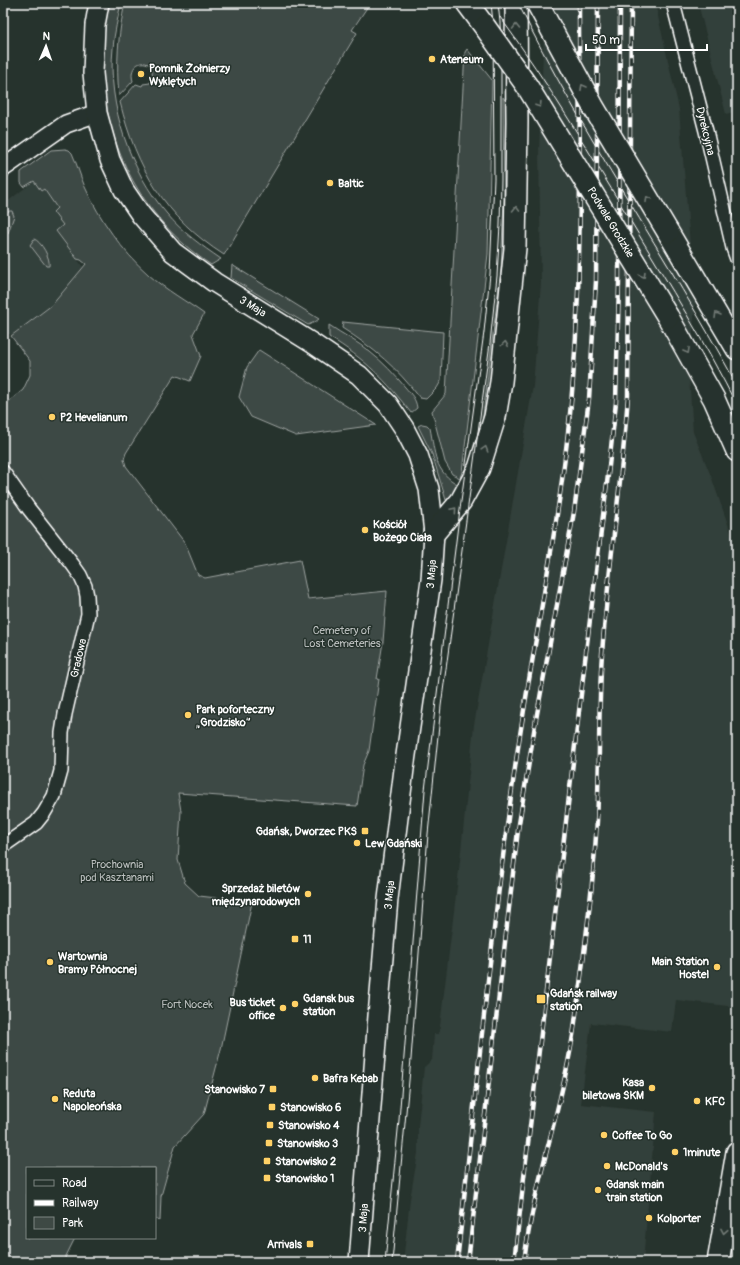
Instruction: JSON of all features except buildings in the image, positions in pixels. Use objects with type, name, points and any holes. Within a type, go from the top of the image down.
[{"type":"main road","name":"3 Maja","points":[[99,3],[95,24],[93,73],[97,113],[110,160],[124,190],[141,215],[173,252],[214,282],[359,375],[388,404],[404,428],[418,455],[428,489],[434,532],[431,580],[404,769],[388,898],[359,1262]]},
{"type":"main road","name":"Podwale Grodzkie","points":[[467,3],[527,86],[668,317],[714,400],[737,451]]},
{"type":"main road","points":[[434,532],[461,501],[479,468],[495,417],[501,382],[515,248],[517,122],[516,3]]},
{"type":"main road","points":[[537,3],[594,108],[737,349]]},
{"type":"main road","points":[[718,1262],[737,1152]]},
{"type":"street","name":"Dyrekcyjna","points":[[673,3],[706,131],[733,248],[737,259]]},
{"type":"street","points":[[3,168],[66,124],[97,113]]},
{"type":"street","name":"Gradowa","points":[[3,472],[28,509],[80,575],[87,596],[88,614],[65,714],[62,733],[61,771],[54,796],[36,823],[3,846]]},
{"type":"shaded area","points":[[545,3],[655,3],[679,109],[695,306],[689,376],[693,432],[711,476],[737,550],[737,1007],[676,1000],[672,1032],[591,1023],[581,1104],[656,1112],[643,1262],[403,1262],[410,1199],[418,1153],[418,1126],[424,1067],[432,1060],[434,1034],[439,1034],[459,870],[474,725],[533,386],[541,282],[539,150]]},
{"type":"shaded area","points":[[698,3],[737,3],[737,111],[726,114]]},
{"type":"shaded area","points":[[34,181],[44,189],[58,208],[64,225],[56,231],[83,267],[52,305],[13,335],[3,333],[3,205]]},
{"type":"green space","points":[[110,3],[121,3],[114,37],[112,70],[118,114],[132,158],[154,197],[173,221],[186,233],[221,259],[211,265],[186,246],[164,224],[145,200],[129,174],[117,146],[109,116],[104,86],[103,54],[106,22]]},
{"type":"green space","points":[[125,3],[370,3],[352,30],[357,33],[224,255],[204,241],[170,208],[156,189],[135,149],[120,102],[136,84],[142,86],[143,84],[150,83],[153,77],[152,71],[154,69],[146,63],[138,64],[133,71],[133,81],[119,96],[118,49]]},
{"type":"green space","points":[[467,49],[492,80],[488,254],[462,472],[460,478],[452,474],[445,462],[432,411],[446,394],[465,52]]},
{"type":"green space","points":[[503,97],[509,106],[507,246],[492,384],[480,439],[501,269],[504,199]]},
{"type":"green space","name":"Park poforteczny „Grodzisko”","points":[[65,149],[72,153],[83,183],[105,223],[112,234],[139,266],[169,291],[204,314],[193,334],[201,356],[190,381],[175,375],[126,453],[124,459],[126,466],[185,543],[198,575],[205,578],[300,560],[308,599],[387,591],[383,642],[377,679],[379,679],[369,751],[363,765],[357,806],[178,793],[181,811],[178,860],[185,883],[199,896],[252,902],[221,1049],[204,1114],[175,1146],[161,1196],[160,1221],[156,1219],[156,1167],[26,1167],[26,1239],[74,1239],[63,1262],[3,1262],[3,406],[23,390],[30,375],[30,361],[11,336],[52,305],[86,264],[77,259],[56,231],[63,225],[53,212],[57,208],[44,189],[41,191],[34,181],[24,187],[21,183],[21,172],[51,150]]},
{"type":"green space","points":[[9,211],[12,211],[14,216],[8,233],[4,234],[3,215]]},
{"type":"green space","points":[[34,239],[40,243],[45,251],[49,266],[46,266],[30,245]]},
{"type":"green space","points":[[232,265],[319,319],[308,325],[231,278]]},
{"type":"green space","points":[[343,322],[443,332],[441,381],[437,388],[426,399],[420,398],[384,359],[365,343],[342,328]]},
{"type":"green space","points":[[329,325],[365,348],[384,364],[411,394],[416,402],[417,408],[411,413],[384,380],[364,362],[329,337]]},
{"type":"green space","points":[[259,350],[376,425],[296,436],[251,417],[239,397],[247,367]]},
{"type":"green space","points":[[422,424],[427,425],[430,428],[435,454],[440,468],[451,480],[459,485],[449,501],[446,500],[432,454],[418,426]]},
{"type":"tram line","points":[[385,1262],[399,1120],[425,790],[461,501],[484,332],[490,274],[494,179],[493,23],[491,3]]},
{"type":"tram line","points":[[392,1262],[411,1059],[428,834],[441,706],[490,343],[497,276],[501,180],[501,61],[498,3]]},
{"type":"tram line","points":[[518,3],[569,100],[682,289],[737,385]]},
{"type":"tram line","points":[[500,17],[536,68],[585,146],[687,315],[737,406]]},
{"type":"railway","points":[[457,1262],[498,897],[514,775],[556,520],[570,418],[577,321],[580,230],[579,3]]},
{"type":"railway","points":[[468,1262],[518,830],[535,725],[574,512],[589,399],[596,281],[598,3]]},
{"type":"railway","points":[[514,1262],[616,402],[619,282],[620,3]]},
{"type":"railway","points":[[524,1262],[535,1201],[570,1052],[582,972],[593,871],[598,800],[602,654],[628,396],[631,3]]},
{"type":"place","name":"Ateneum","points":[[432,59]]},
{"type":"place","name":"Pomnik Żołnierzy Wyklętych","points":[[141,74]]},
{"type":"place","name":"Baltic","points":[[330,183]]},
{"type":"place","name":"P2 Hevelianum","points":[[52,417]]},
{"type":"place","name":"Kościół Bożego Ciała","points":[[365,530]]},
{"type":"place","name":"Park poforteczny „Grodzisko”","points":[[188,715]]},
{"type":"place","name":"Gdańsk, Dworzec PKS","points":[[365,831]]},
{"type":"place","name":"Lew Gdański","points":[[357,843]]},
{"type":"place","name":"Sprzedaż biletów międzynarodowych","points":[[308,894]]},
{"type":"place","name":"11","points":[[295,939]]},
{"type":"place","name":"Wartownia Bramy Północnej","points":[[50,962]]},
{"type":"place","name":"Main Station Hostel","points":[[717,967]]},
{"type":"place","name":"Gdańsk railway station","points":[[541,999]]},
{"type":"place","name":"Gdansk bus station","points":[[295,1004]]},
{"type":"place","name":"Bus ticket office","points":[[283,1008]]},
{"type":"place","name":"Bafra Kebab","points":[[315,1078]]},
{"type":"place","name":"Kasa biletowa SKM","points":[[652,1088]]},
{"type":"place","name":"Stanowisko 7","points":[[273,1089]]},
{"type":"place","name":"Reduta Napoleońska","points":[[55,1099]]},
{"type":"place","name":"KFC","points":[[697,1101]]},
{"type":"place","name":"Stanowisko 6","points":[[272,1107]]},
{"type":"place","name":"Stanowisko 4","points":[[270,1125]]},
{"type":"place","name":"Coffee To Go","points":[[604,1135]]},
{"type":"place","name":"Stanowisko 3","points":[[269,1143]]},
{"type":"place","name":"1minute","points":[[675,1152]]},
{"type":"place","name":"Stanowisko 2","points":[[267,1161]]},
{"type":"place","name":"McDonald's","points":[[607,1166]]},
{"type":"place","name":"Stanowisko 1","points":[[267,1178]]},
{"type":"place","name":"Gdansk main train station","points":[[598,1190]]},
{"type":"place","name":"Kolporter","points":[[649,1218]]},
{"type":"place","name":"Arrivals","points":[[310,1244]]},
{"type":"park label","name":"Cemetery of Lost Cemeteries","points":[[342,636]]},
{"type":"park label","name":"Prochownia pod Kasztanami","points":[[117,870]]},
{"type":"park label","name":"Fort Nocek","points":[[187,1004]]}]
